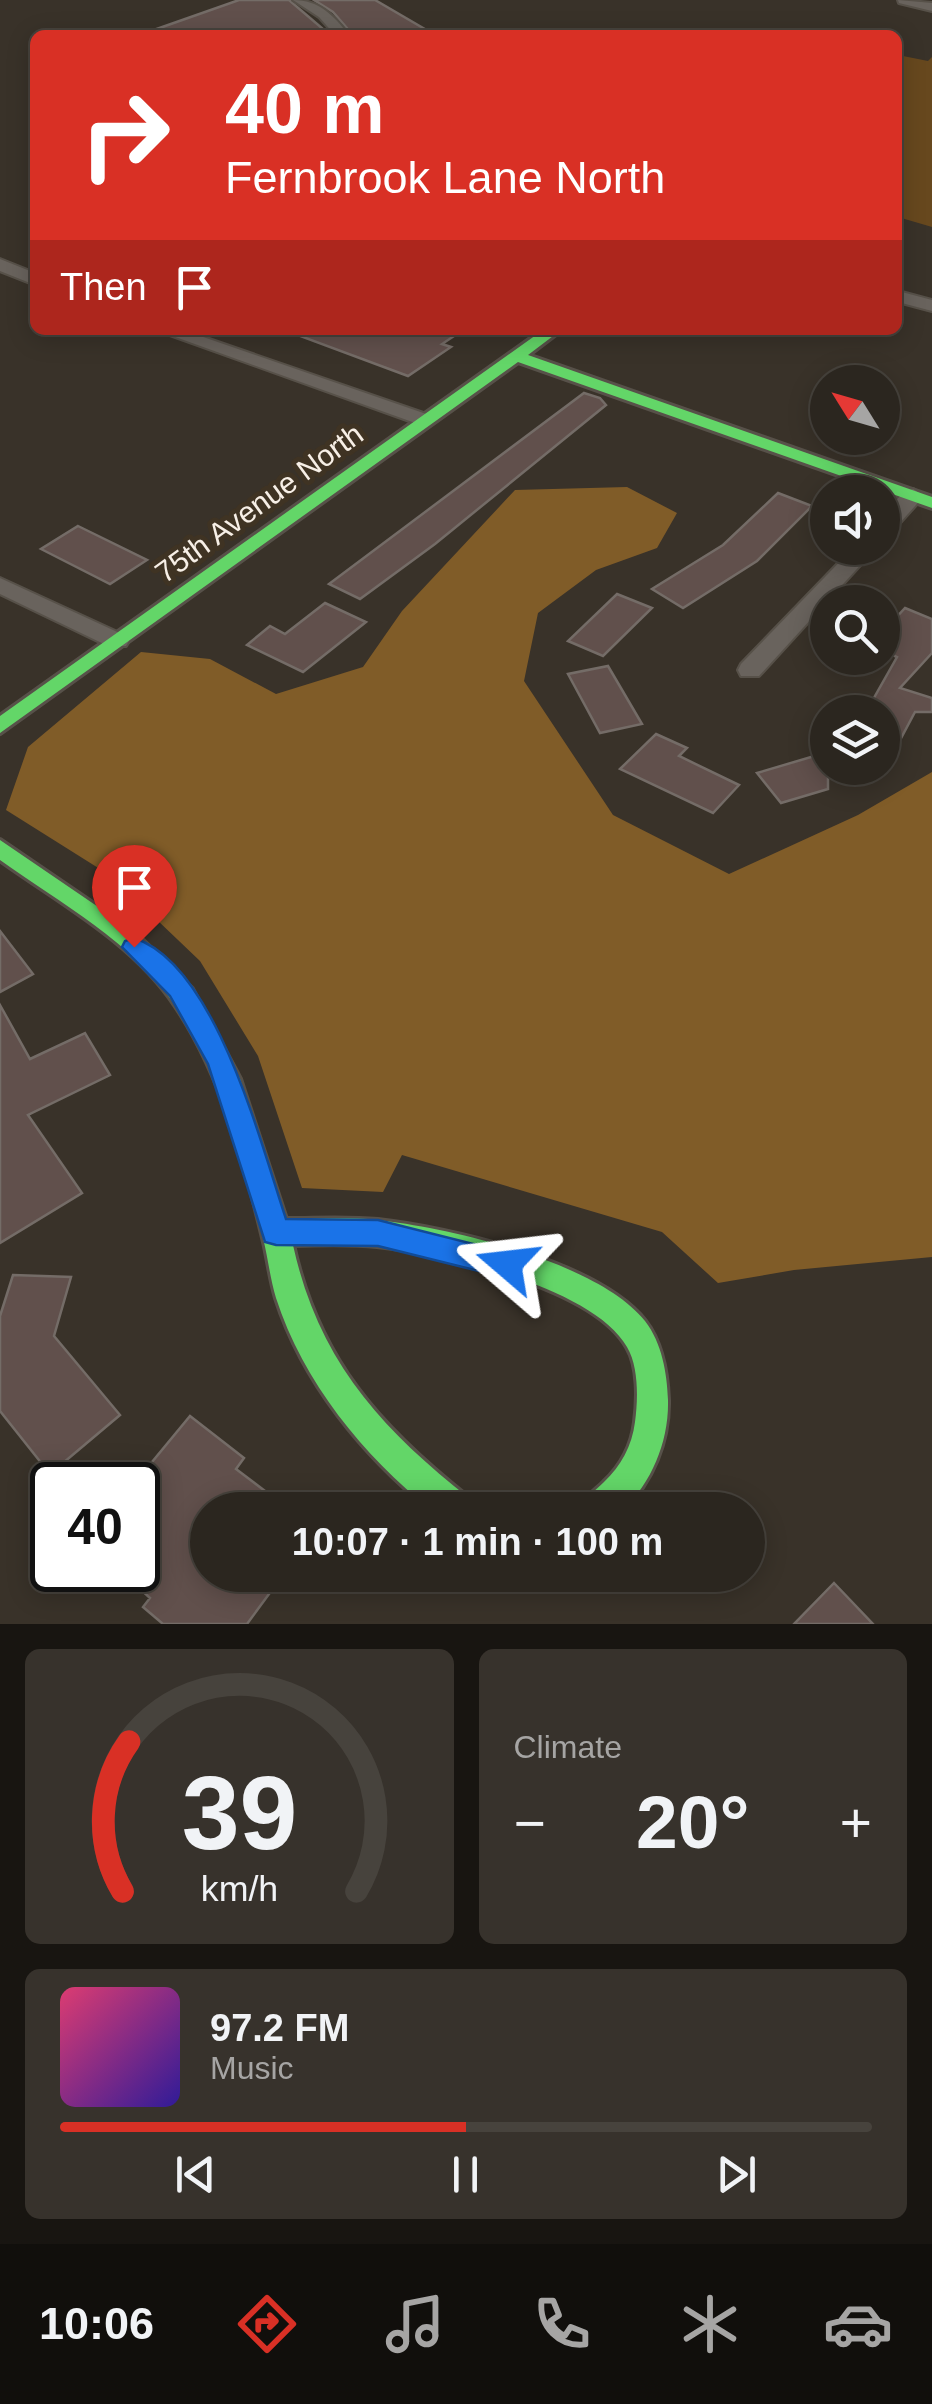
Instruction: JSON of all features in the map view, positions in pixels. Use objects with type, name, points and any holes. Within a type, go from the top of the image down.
[{"type":"street","points":[[300,0],[324,14],[338,30]]},
{"type":"street","points":[[904,0],[932,7]]},
{"type":"street","points":[[0,264],[30,278]]},
{"type":"street","points":[[902,297],[932,306]]},
{"type":"street","points":[[179,335],[425,420]]},
{"type":"street","name":"75th Avenue North","points":[[0,726],[546,335]]},
{"type":"street","points":[[516,356],[922,500]]},
{"type":"street","points":[[900,515],[922,500]]},
{"type":"street","points":[[750,670],[849,565]]},
{"type":"street","points":[[0,585],[118,641]]},
{"type":"street","points":[[0,848],[161,967],[179,988],[221,1062],[276,1232],[291,1300],[308,1339],[375,1436],[432,1492]]},
{"type":"street","points":[[276,1232],[378,1233],[424,1242],[544,1276],[606,1305],[633,1329],[652,1372],[652,1422],[634,1474],[615,1492]]},
{"type":"shaded area","points":[[902,56],[928,61],[932,57],[932,227],[902,218]]},
{"type":"shaded area","points":[[627,487],[677,513],[657,548],[596,570],[538,613],[524,681],[613,815],[729,874],[858,815],[932,772],[932,1257],[794,1270],[718,1283],[662,1232],[402,1155],[383,1192],[302,1188],[258,1056],[200,961],[111,876],[6,810],[28,747],[141,652],[210,659],[276,694],[363,667],[402,611],[515,490]]},
{"type":"building","points":[[239,0],[289,0],[324,30],[154,30]]},
{"type":"building","points":[[314,0],[375,0],[426,30],[349,30],[333,12]]},
{"type":"building","points":[[297,335],[456,335],[442,344],[451,347],[408,376]]},
{"type":"building","points":[[584,393],[600,398],[606,405],[435,544],[360,599],[329,584]]},
{"type":"building","points":[[778,493],[810,505],[757,561],[683,608],[652,589],[723,545]]},
{"type":"building","points":[[78,526],[147,560],[110,584],[41,549]]},
{"type":"building","points":[[617,594],[652,608],[603,656],[568,641]]},
{"type":"building","points":[[325,603],[366,622],[303,672],[247,645],[270,626],[285,634]]},
{"type":"building","points":[[905,608],[932,619],[932,653],[900,688],[932,698],[932,712],[915,712],[900,740],[900,695],[876,695],[887,675],[900,675],[900,613]]},
{"type":"building","points":[[608,666],[642,724],[600,733],[568,674]]},
{"type":"building","points":[[656,734],[687,748],[679,756],[739,785],[713,813],[620,769]]},
{"type":"building","points":[[810,757],[810,785],[828,785],[828,789],[781,803],[757,773]]},
{"type":"building","points":[[0,931],[33,974],[0,992]]},
{"type":"building","points":[[0,1005],[30,1059],[85,1033],[110,1075],[28,1115],[82,1193],[0,1243]]},
{"type":"building","points":[[13,1275],[71,1277],[54,1336],[120,1415],[64,1462],[40,1462],[0,1411],[0,1316]]},
{"type":"building","points":[[190,1416],[244,1458],[236,1469],[266,1492],[190,1492],[190,1592],[271,1592],[247,1624],[163,1624],[143,1607],[150,1598],[143,1592],[160,1592],[160,1462],[152,1462]]},
{"type":"building","points":[[834,1583],[873,1624],[794,1624]]},
{"type":"traffic: fast","points":[[0,726],[546,335]]},
{"type":"traffic: fast","points":[[516,356],[932,503]]},
{"type":"traffic: fast","points":[[0,848],[124,937],[183,996],[214,1050],[249,1139],[290,1295],[306,1335],[360,1418],[435,1492]]},
{"type":"traffic: fast","points":[[276,1232],[364,1232],[438,1243],[548,1276],[609,1308],[637,1335],[646,1354],[651,1386],[651,1422],[644,1452],[618,1492]]},
{"type":"route","points":[[134,947],[161,967],[179,988],[221,1062],[276,1232],[378,1233],[507,1264]]}]
